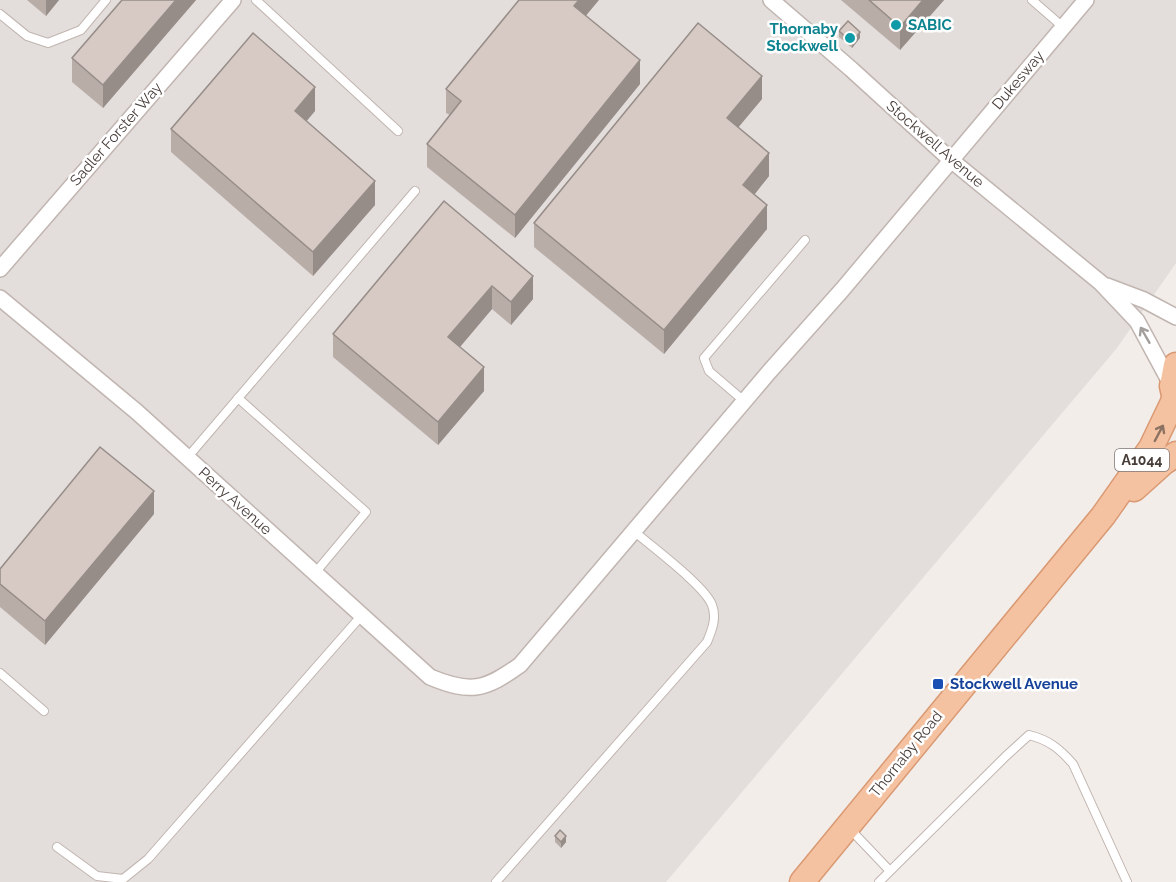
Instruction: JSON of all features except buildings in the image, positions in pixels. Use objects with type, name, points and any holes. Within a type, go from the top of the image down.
[{"type":"main road","name":"Thornaby Road","points":[[802,882],[1103,516],[1151,448],[1174,389]]},
{"type":"main road","name":"Thornaby Road","points":[[1103,516],[1162,463],[1176,454]]},
{"type":"street","name":"Sadler Forster Way","points":[[0,269],[233,0]]},
{"type":"street","name":"Stockwell Avenue","points":[[771,0],[951,160],[1101,283],[1137,321],[1174,389]]},
{"type":"street","name":"Dukesway","points":[[477,687],[498,680],[520,664],[635,532],[744,401],[842,290],[1086,0]]},
{"type":"street","name":"Stockwell Avenue","points":[[1101,283],[1144,300],[1176,317]]},
{"type":"street","name":"Perry Avenue","points":[[0,298],[137,412],[430,677],[454,687],[477,687]]},
{"type":"lane","points":[[0,14],[27,36],[48,43],[81,30],[106,0]]},
{"type":"lane","points":[[256,0],[398,131]]},
{"type":"lane","points":[[1032,0],[1063,27]]},
{"type":"lane","points":[[187,458],[414,191]]},
{"type":"lane","points":[[744,401],[709,371],[704,358],[805,240]]},
{"type":"lane","points":[[238,398],[366,512],[315,573]]},
{"type":"lane","points":[[496,882],[707,642],[714,624],[712,605],[707,597],[702,590],[635,532]]},
{"type":"lane","points":[[57,847],[97,876],[123,879],[148,860],[362,615]]},
{"type":"lane","points":[[0,674],[44,711]]},
{"type":"lane","points":[[879,882],[1029,735],[1051,743],[1073,764],[1127,882]]},
{"type":"lane","points":[[848,826],[890,870]]},
{"type":"shaded area","points":[[0,0],[1176,0],[1176,263],[1117,348],[666,882],[0,882]]},
{"type":"place","name":"SABIC","points":[[896,25]]},
{"type":"place","name":"Thornaby Stockwell","points":[[850,38]]},
{"type":"place","name":"Stockwell Avenue","points":[[938,684]]}]
